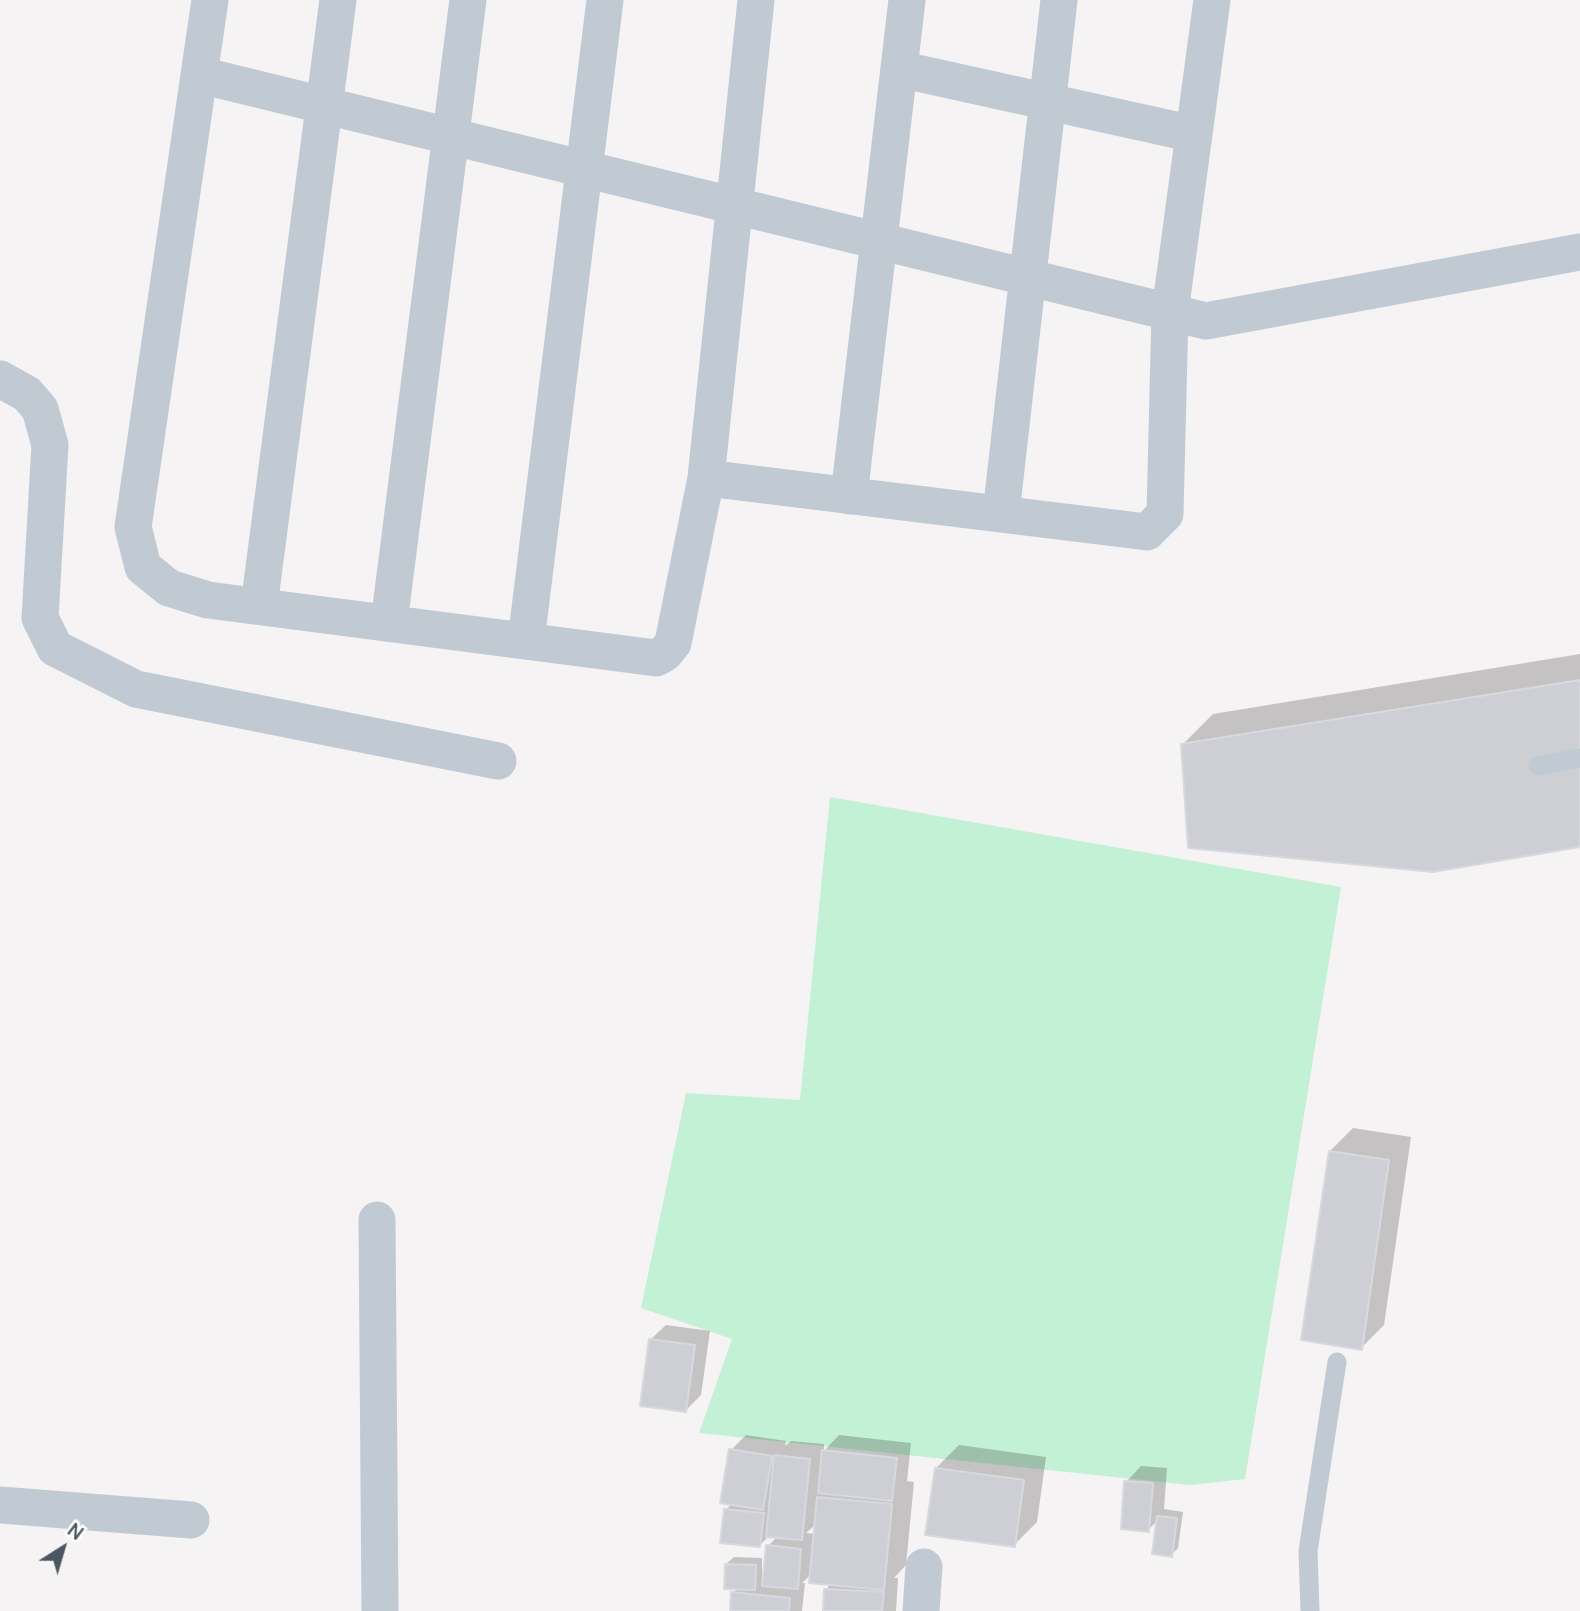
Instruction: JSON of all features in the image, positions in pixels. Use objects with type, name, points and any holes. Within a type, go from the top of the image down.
[{"type":"street","points":[[210,0],[133,527],[143,567],[169,588],[208,600],[656,658],[665,653],[673,643],[706,478],[756,0]]},
{"type":"street","points":[[259,606],[338,0]]},
{"type":"street","points":[[389,623],[468,0]]},
{"type":"street","points":[[526,641],[605,0]]},
{"type":"street","points":[[849,496],[907,0]]},
{"type":"street","points":[[1001,514],[1059,0]]},
{"type":"street","points":[[706,478],[1147,532],[1159,522],[1165,514],[1170,312],[1212,0]]},
{"type":"street","points":[[899,69],[1194,134]]},
{"type":"street","points":[[200,75],[1206,321],[1580,252]]},
{"type":"street","points":[[0,379],[27,394],[40,409],[50,445],[40,618],[55,648],[136,689],[498,761]]},
{"type":"street","points":[[377,1220],[380,1611]]},
{"type":"street","points":[[0,1505],[191,1520]]},
{"type":"street","points":[[921,1611],[924,1567]]},
{"type":"lane","points":[[1538,766],[1580,758]]},
{"type":"lane","points":[[1310,1611],[1308,1551],[1337,1362]]},
{"type":"green space","points":[[830,797],[1341,887],[1245,1479],[1190,1485],[699,1433],[732,1339],[641,1308],[686,1093],[800,1100]]},
{"type":"building","points":[[1580,680],[1580,847],[1433,872],[1188,848],[1181,744]]},
{"type":"building","points":[[1329,1151],[1389,1160],[1362,1350],[1301,1340]]},
{"type":"building","points":[[649,1339],[695,1345],[686,1412],[640,1406]]},
{"type":"building","points":[[729,1449],[772,1456],[763,1510],[720,1503]]},
{"type":"building","points":[[822,1450],[897,1458],[892,1501],[818,1493]]},
{"type":"building","points":[[774,1455],[810,1459],[802,1540],[766,1537]]},
{"type":"building","points":[[935,1468],[1024,1480],[1015,1547],[925,1535]]},
{"type":"building","points":[[1124,1481],[1153,1483],[1149,1532],[1121,1529]]},
{"type":"building","points":[[817,1497],[892,1504],[884,1590],[809,1583]]},
{"type":"building","points":[[724,1509],[764,1513],[760,1547],[720,1543]]},
{"type":"building","points":[[1157,1516],[1177,1518],[1172,1557],[1152,1554]]},
{"type":"building","points":[[766,1545],[801,1549],[798,1589],[762,1586]]},
{"type":"building","points":[[725,1564],[756,1565],[755,1590],[724,1589]]},
{"type":"building","points":[[824,1589],[884,1592],[882,1611],[823,1611]]},
{"type":"building","points":[[731,1592],[790,1598],[789,1611],[730,1611]]}]
